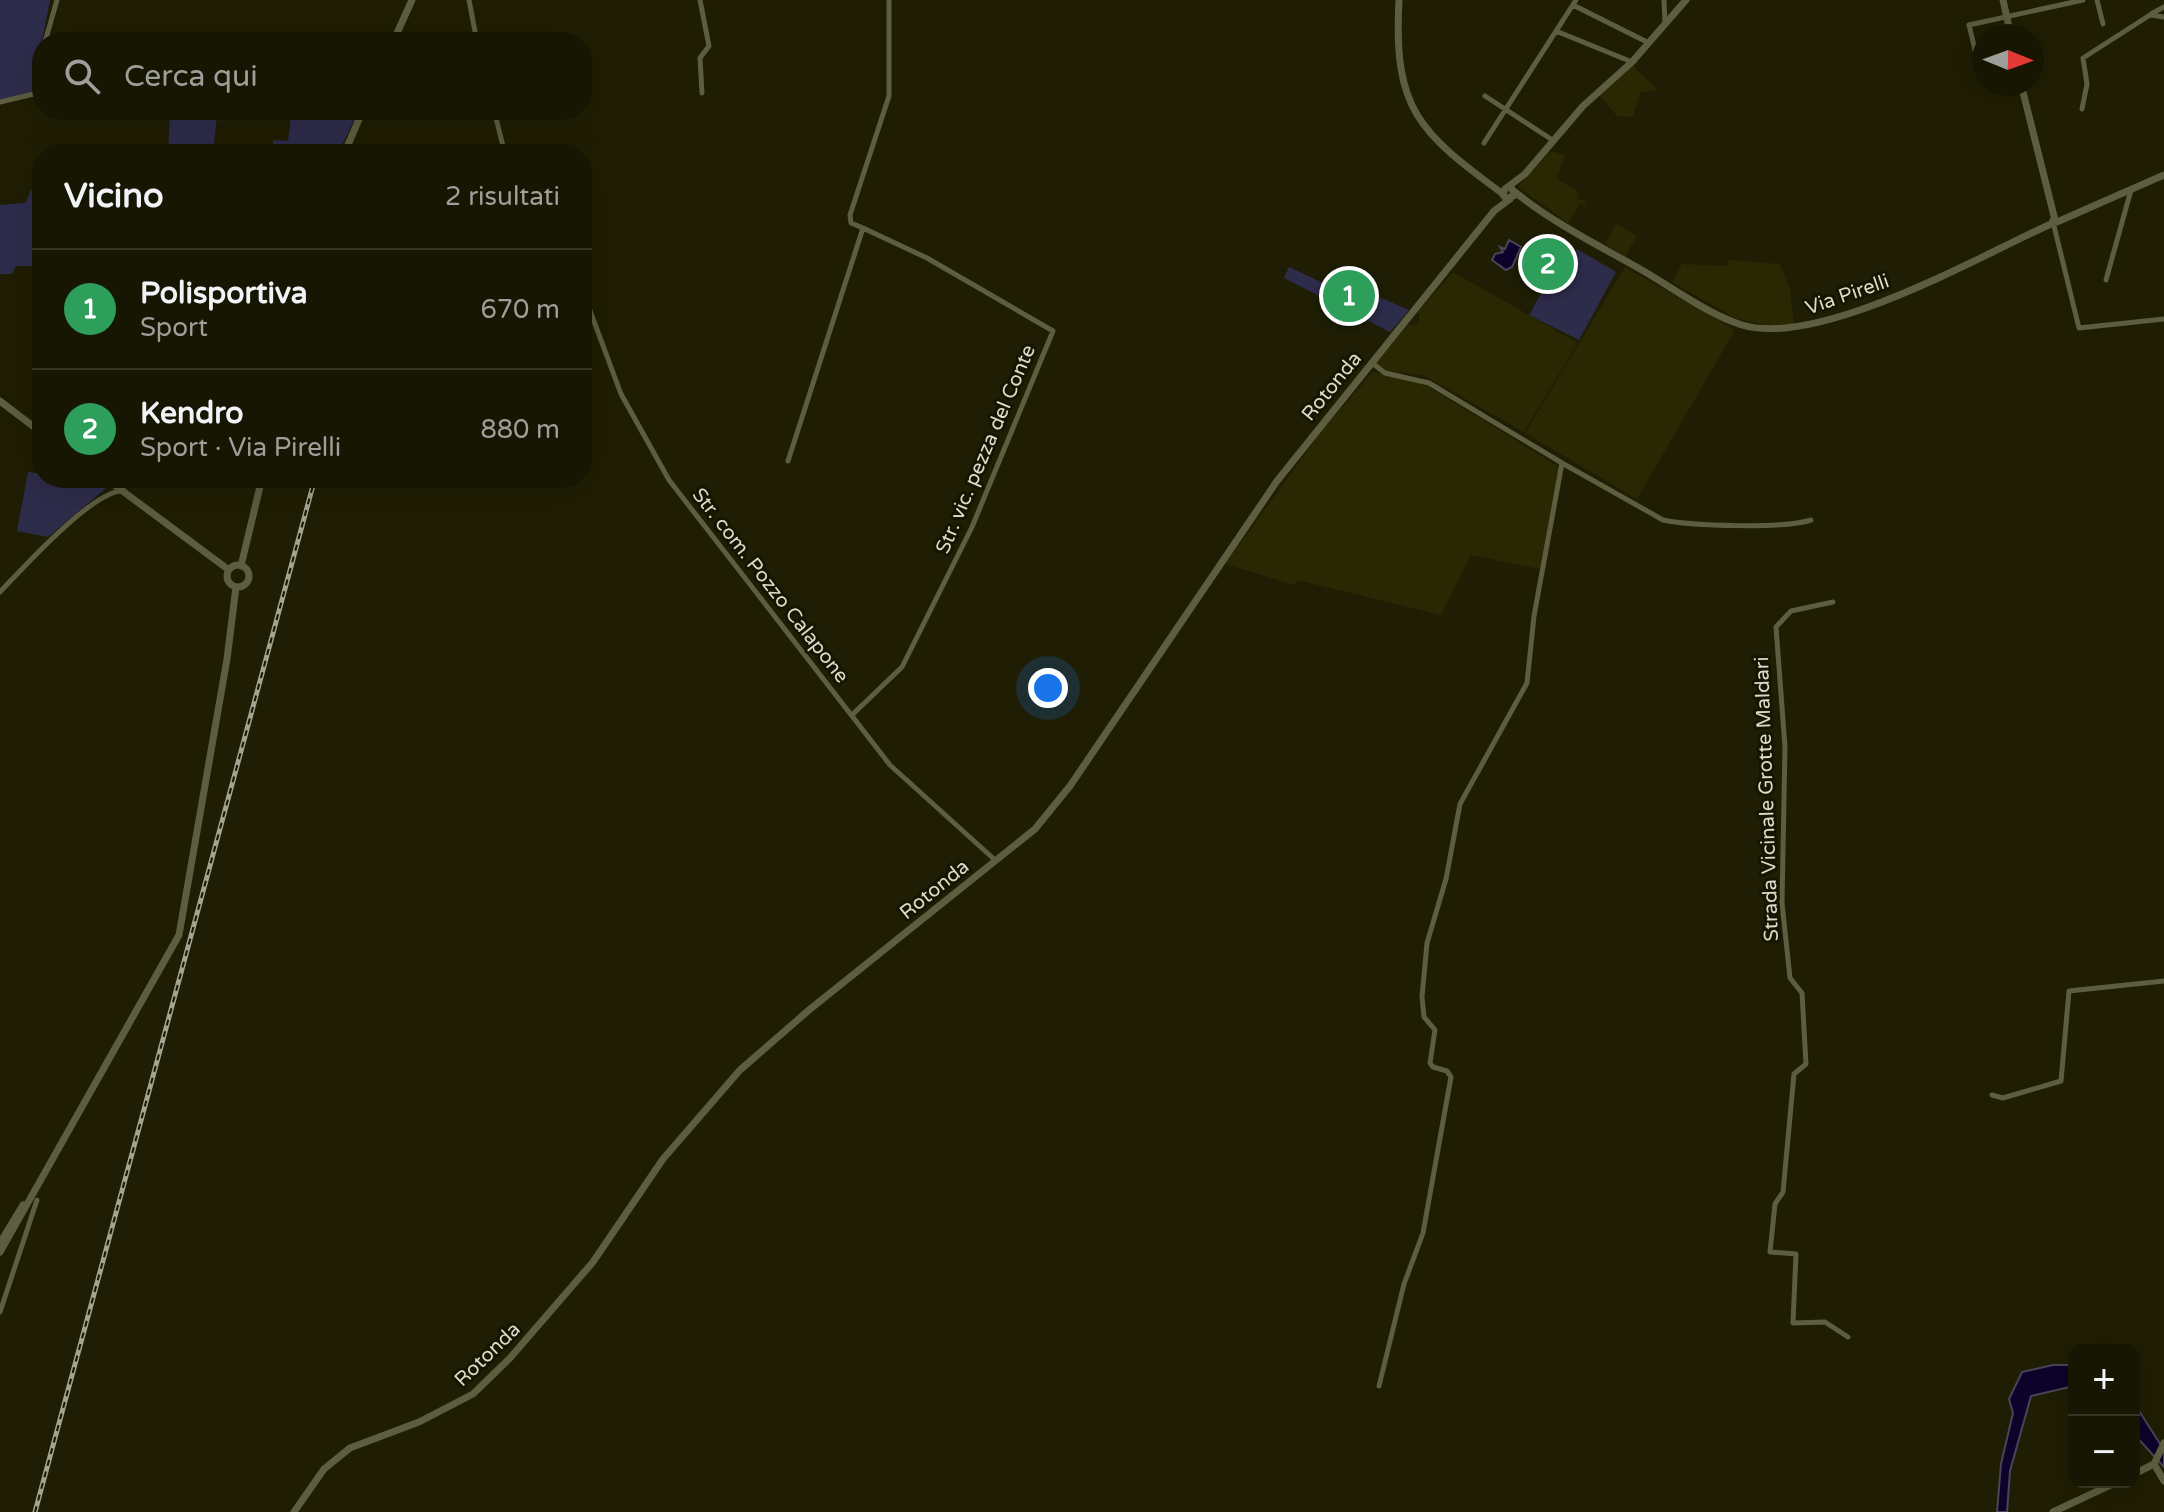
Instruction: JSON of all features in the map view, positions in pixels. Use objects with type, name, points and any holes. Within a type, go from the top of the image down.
[{"type":"main road","points":[[398,32],[412,0]]},
{"type":"main road","name":"Via Pirelli","points":[[1399,0],[1397,54],[1408,97],[1437,143],[1481,177],[1733,321],[1769,329],[1820,323],[1881,301],[2164,175]]},
{"type":"main road","name":"Rotonda","points":[[294,1512],[324,1469],[350,1448],[419,1422],[473,1394],[510,1358],[593,1262],[663,1159],[740,1070],[809,1010],[1035,829],[1070,786],[1273,487],[1525,174],[1583,106],[1632,62],[1686,0]]},
{"type":"main road","points":[[2003,0],[2008,24]]},
{"type":"main road","points":[[2024,96],[2054,223]]},
{"type":"main road","points":[[348,144],[359,120]]},
{"type":"main road","points":[[0,401],[32,425]]},
{"type":"main road","points":[[119,488],[229,570]]},
{"type":"main road","points":[[241,566],[260,488]]},
{"type":"main road","points":[[229,570],[241,566]]},
{"type":"main road","points":[[229,570],[228,581],[236,587],[244,586],[248,579],[247,571],[241,566]]},
{"type":"main road","points":[[0,1243],[179,935],[227,659],[236,587]]},
{"type":"main road","points":[[0,1254],[34,1199],[39,1180]]},
{"type":"main road","points":[[2140,1471],[2154,1464],[2164,1443]]},
{"type":"main road","points":[[2154,1464],[2164,1481]]},
{"type":"main road","points":[[2053,1512],[2104,1488]]},
{"type":"street","points":[[48,32],[57,0]]},
{"type":"street","points":[[469,0],[475,32]]},
{"type":"street","points":[[700,0],[709,46],[700,58],[702,93]]},
{"type":"street","points":[[788,461],[863,228],[851,223],[850,215],[889,96],[889,0]]},
{"type":"street","points":[[1664,0],[1665,24]]},
{"type":"street","points":[[1974,24],[2055,3],[2083,0]]},
{"type":"street","points":[[2097,0],[2103,24]]},
{"type":"street","points":[[1484,143],[1574,3],[1649,43]]},
{"type":"street","points":[[2082,109],[2087,84],[2083,58],[2164,7]]},
{"type":"street","points":[[2150,15],[2164,17]]},
{"type":"street","points":[[1556,31],[1632,62]]},
{"type":"street","points":[[0,102],[32,94]]},
{"type":"street","points":[[1485,96],[1554,141]]},
{"type":"street","points":[[496,120],[502,144]]},
{"type":"street","points":[[2106,280],[2131,190]]},
{"type":"street","points":[[2054,223],[2079,328],[2162,320]]},
{"type":"street","name":"Str. vic. pezza del Conte","points":[[852,715],[902,667],[972,527],[1053,331],[927,258],[863,228]]},
{"type":"street","name":"Str. com. Pozzo Calapone","points":[[592,316],[621,394],[669,480],[905,781],[995,860]]},
{"type":"street","points":[[1371,363],[1385,373],[1429,383],[1493,424],[1672,522],[1782,524],[1811,520]]},
{"type":"street","points":[[1379,1386],[1404,1284],[1423,1233],[1451,1077],[1430,1063],[1435,1030],[1423,1009],[1424,958],[1446,879],[1460,804],[1527,683],[1534,616],[1562,463]]},
{"type":"street","points":[[105,488],[105,495]]},
{"type":"street","points":[[0,592],[50,541],[105,495],[123,491],[123,488]]},
{"type":"street","name":"Strada Vicinale Grotte Maldari","points":[[1833,602],[1791,611],[1776,627],[1785,747],[1782,903],[1790,978],[1802,993],[1806,1064],[1794,1074],[1783,1192],[1775,1204],[1770,1252],[1796,1254],[1793,1323],[1825,1322],[1848,1337]]},
{"type":"street","points":[[1992,1095],[2003,1098],[2061,1081],[2069,991],[2164,981]]},
{"type":"street","points":[[0,1312],[34,1199]]},
{"type":"shaded area","points":[[0,0],[50,0],[44,32],[32,32],[32,93],[0,101]]},
{"type":"shaded area","points":[[1633,66],[1658,90],[1640,92],[1633,117],[1617,116],[1599,95]]},
{"type":"shaded area","points":[[170,120],[217,120],[214,144],[168,144]]},
{"type":"shaded area","points":[[291,120],[354,120],[343,144],[273,144],[273,140],[288,141]]},
{"type":"shaded area","points":[[1551,151],[1565,155],[1557,179],[1579,192],[1577,199],[1585,200],[1585,205],[1580,204],[1568,223],[1518,187]]},
{"type":"shaded area","points":[[32,190],[32,266],[16,266],[12,274],[0,274],[0,205],[25,203]]},
{"type":"shaded area","points":[[1616,223],[1637,236],[1625,256],[1605,244]]},
{"type":"shaded area","points":[[1509,240],[1521,247],[1512,267],[1506,270],[1492,260],[1495,254],[1503,252],[1500,247],[1505,249]]},
{"type":"shaded area","points":[[1541,246],[1561,258],[1568,246],[1573,249],[1559,275],[1549,269],[1539,280],[1526,272]]},
{"type":"shaded area","points":[[1577,249],[1616,272],[1579,340],[1529,315],[1551,276],[1559,280]]},
{"type":"shaded area","points":[[1728,260],[1780,264],[1790,289],[1794,324],[1764,325],[1735,318],[1672,282],[1682,264],[1727,266]]},
{"type":"shaded area","points":[[1289,267],[1338,290],[1343,281],[1409,310],[1390,332],[1284,278]]},
{"type":"shaded area","points":[[1625,267],[1735,330],[1637,499],[1525,433]]},
{"type":"shaded area","points":[[1453,272],[1578,343],[1524,432],[1423,375],[1386,371],[1375,363],[1408,325],[1416,325],[1420,320],[1418,312]]},
{"type":"shaded area","points":[[1373,372],[1414,378],[1559,467],[1540,569],[1471,555],[1441,615],[1297,580],[1295,585],[1225,564],[1324,428]]},
{"type":"shaded area","points":[[28,472],[32,473],[32,488],[106,488],[48,537],[17,531]]},
{"type":"shaded area","points":[[2068,1365],[2068,1387],[2031,1396],[2010,1471],[2007,1512],[1997,1512],[2001,1464],[2013,1413],[2009,1399],[2022,1372]]},
{"type":"shaded area","points":[[2140,1412],[2164,1450],[2164,1467],[2140,1441]]},
{"type":"railway","points":[[35,1512],[312,488]]},
{"type":"place","name":"Kendro","points":[[1548,264]]},
{"type":"place","name":"Polisportiva","points":[[1349,296]]}]
